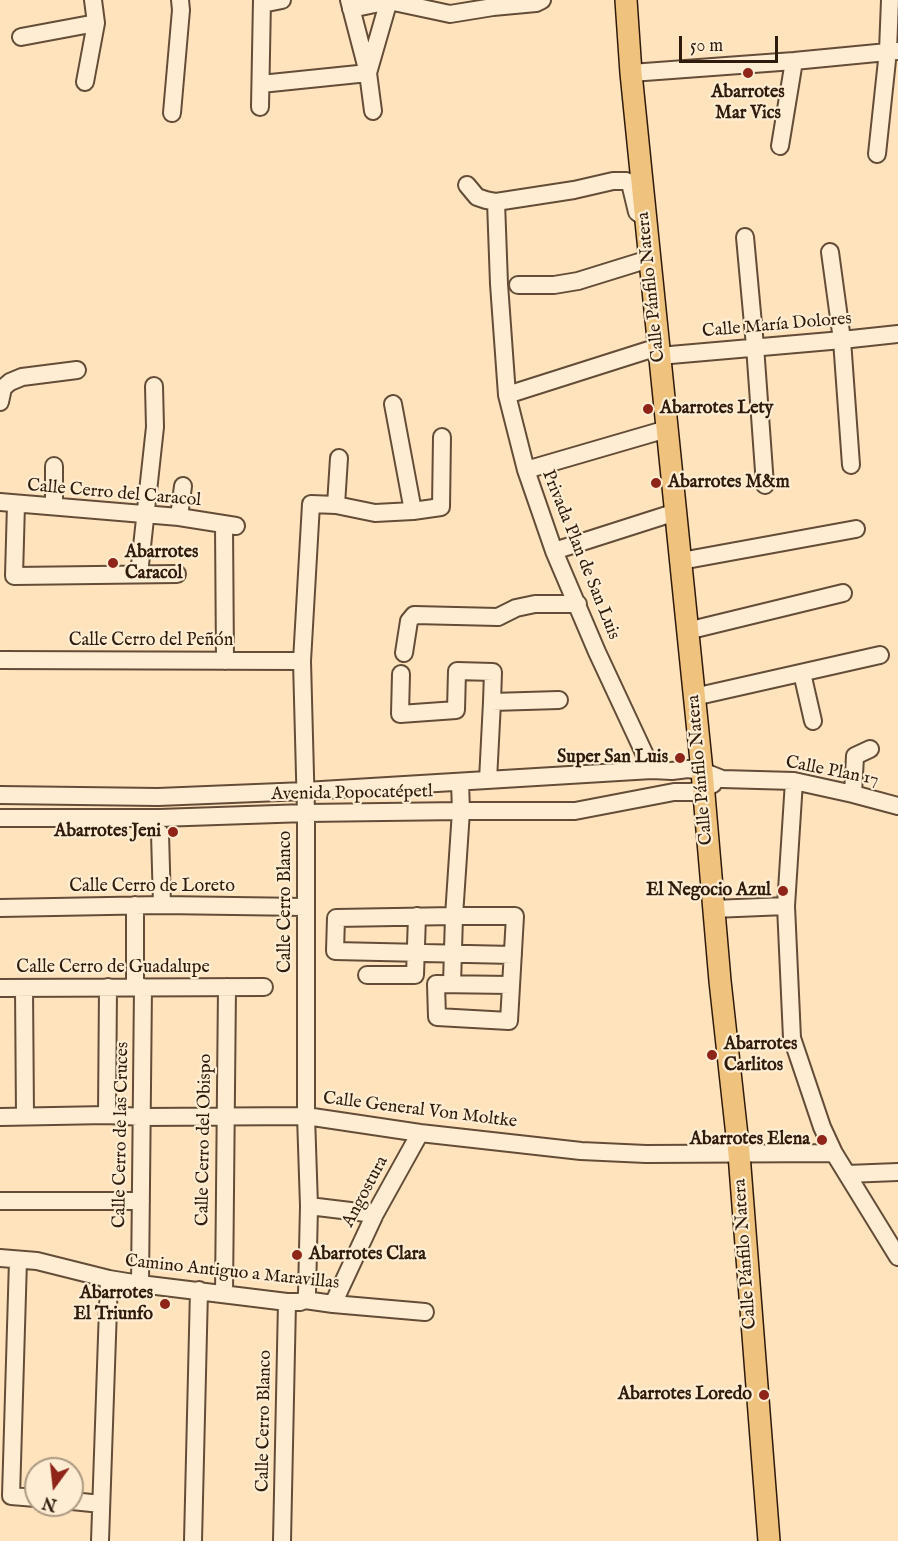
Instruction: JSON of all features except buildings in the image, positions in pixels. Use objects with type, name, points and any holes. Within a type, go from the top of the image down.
[{"type":"main road","name":"Calle Pánfilo Natera","points":[[626,0],[640,167],[694,697],[709,780],[713,909],[739,1154],[769,1541]]},
{"type":"street","points":[[86,82],[96,23],[93,0]]},
{"type":"street","points":[[172,113],[180,0]]},
{"type":"street","points":[[260,107],[262,2],[282,0]]},
{"type":"street","points":[[368,73],[389,0]]},
{"type":"street","points":[[373,111],[368,73],[350,5],[389,0],[450,14],[536,3],[542,0]]},
{"type":"street","points":[[877,154],[893,51],[890,0]]},
{"type":"street","points":[[21,37],[96,23]]},
{"type":"street","points":[[631,73],[893,51]]},
{"type":"street","points":[[780,146],[794,61]]},
{"type":"street","points":[[261,84],[368,73]]},
{"type":"street","points":[[613,181],[623,169],[640,167]]},
{"type":"street","points":[[467,184],[477,197],[496,202],[574,190],[613,181],[626,181],[630,183],[637,212],[646,220]]},
{"type":"street","name":"Privada Plan de San Luis","points":[[496,202],[507,395],[526,470],[554,551],[597,652],[652,770]]},
{"type":"street","points":[[745,237],[765,485]]},
{"type":"street","points":[[831,252],[842,340],[851,465]]},
{"type":"street","points":[[518,285],[554,285],[578,281],[649,259]]},
{"type":"street","name":"Calle María Dolores","points":[[507,395],[658,351],[842,340],[898,334]]},
{"type":"street","points":[[0,402],[3,388],[10,382],[22,378],[77,370]]},
{"type":"street","points":[[139,574],[155,427],[154,386]]},
{"type":"street","points":[[393,404],[414,511]]},
{"type":"street","points":[[526,470],[667,429]]},
{"type":"street","points":[[339,458],[336,506],[375,513],[441,507],[442,437]]},
{"type":"street","points":[[54,466],[54,506]]},
{"type":"street","points":[[179,517],[183,486]]},
{"type":"street","points":[[8,503],[14,576],[177,574]]},
{"type":"street","name":"Calle Cerro del Caracol","points":[[8,503],[179,517],[230,525],[225,661]]},
{"type":"street","name":"Calle Cerro Blanco","points":[[305,1299],[309,1206],[306,1116],[306,813],[302,661],[311,504],[336,506]]},
{"type":"street","points":[[554,551],[676,512]]},
{"type":"street","points":[[681,561],[856,529]]},
{"type":"street","points":[[687,630],[843,593]]},
{"type":"street","points":[[404,653],[409,621],[414,615],[498,617],[516,608],[535,604],[578,604]]},
{"type":"street","points":[[694,697],[880,655]]},
{"type":"street","name":"Calle Cerro del Peñón","points":[[0,660],[302,661]]},
{"type":"street","points":[[401,674],[400,714],[456,710],[457,671],[493,672],[488,780]]},
{"type":"street","points":[[802,673],[813,721]]},
{"type":"street","points":[[492,702],[559,700]]},
{"type":"street","points":[[854,794],[855,756],[870,749]]},
{"type":"street","name":"Avenida Popocatépetl","points":[[0,795],[158,797],[305,791],[652,770],[688,770],[709,780]]},
{"type":"street","points":[[672,771],[674,792]]},
{"type":"street","name":"Avenida Popocatépetl","points":[[0,818],[159,818],[306,813],[575,811],[674,792],[691,792],[709,780]]},
{"type":"street","name":"Calle Plan 17","points":[[709,780],[795,781],[898,806]]},
{"type":"street","points":[[795,781],[786,906],[792,1038],[822,1127],[834,1153],[898,1257]]},
{"type":"street","points":[[460,782],[461,811],[454,916],[453,953],[437,1017],[509,1021],[513,955],[515,916],[454,916],[417,916],[336,918],[335,951],[416,952],[453,953],[513,955]]},
{"type":"street","points":[[60,818],[61,795]]},
{"type":"street","points":[[160,833],[162,905]]},
{"type":"street","name":"Calle Cerro de Loreto","points":[[0,908],[135,905],[305,907]]},
{"type":"street","name":"Calle Cerro de las Cruces","points":[[135,905],[143,1117],[140,1284]]},
{"type":"street","points":[[713,909],[786,906]]},
{"type":"street","points":[[367,975],[415,975],[417,916]]},
{"type":"street","points":[[444,984],[511,985]]},
{"type":"street","name":"Calle Cerro de las Cruces","points":[[107,1115],[108,987]]},
{"type":"street","name":"Calle Cerro del Obispo","points":[[224,1294],[227,987]]},
{"type":"street","name":"Calle Cerro de Guadalupe","points":[[0,988],[264,987]]},
{"type":"street","points":[[24,988],[25,1116]]},
{"type":"street","name":"Calle General Von Moltke","points":[[0,1117],[306,1116],[420,1133],[581,1151],[646,1154],[834,1153]]},
{"type":"street","name":"Angostura","points":[[333,1304],[375,1214],[420,1133]]},
{"type":"street","points":[[847,1174],[898,1172]]},
{"type":"street","points":[[0,1201],[141,1201]]},
{"type":"street","points":[[309,1206],[375,1214]]},
{"type":"street","name":"Camino Antiguo a Maravillas","points":[[0,1258],[36,1261],[109,1279],[140,1284],[287,1302],[300,1302],[305,1299],[333,1304],[425,1312]]},
{"type":"street","points":[[18,1260],[11,1496],[24,1497]]},
{"type":"street","points":[[100,1541],[109,1279]]},
{"type":"street","points":[[193,1541],[199,1290]]},
{"type":"street","name":"Calle Cerro Blanco","points":[[282,1541],[287,1302]]},
{"type":"street","points":[[84,1502],[101,1504]]},
{"type":"place","name":"Abarrotes Mar Vics","points":[[748,73]]},
{"type":"place","name":"Abarrotes Lety","points":[[648,409]]},
{"type":"place","name":"Abarrotes M&m","points":[[656,483]]},
{"type":"place","name":"Abarrotes Caracol","points":[[113,563]]},
{"type":"place","name":"Super San Luis","points":[[680,758]]},
{"type":"place","name":"Abarrotes Jeni","points":[[173,832]]},
{"type":"place","name":"El Negocio Azul","points":[[783,891]]},
{"type":"place","name":"Abarrotes Carlitos","points":[[712,1055]]},
{"type":"place","name":"Abarrotes Elena","points":[[822,1140]]},
{"type":"place","name":"Abarrotes Clara","points":[[297,1255]]},
{"type":"place","name":"Abarrotes El Triunfo","points":[[165,1304]]},
{"type":"place","name":"Abarrotes Loredo","points":[[764,1395]]}]
